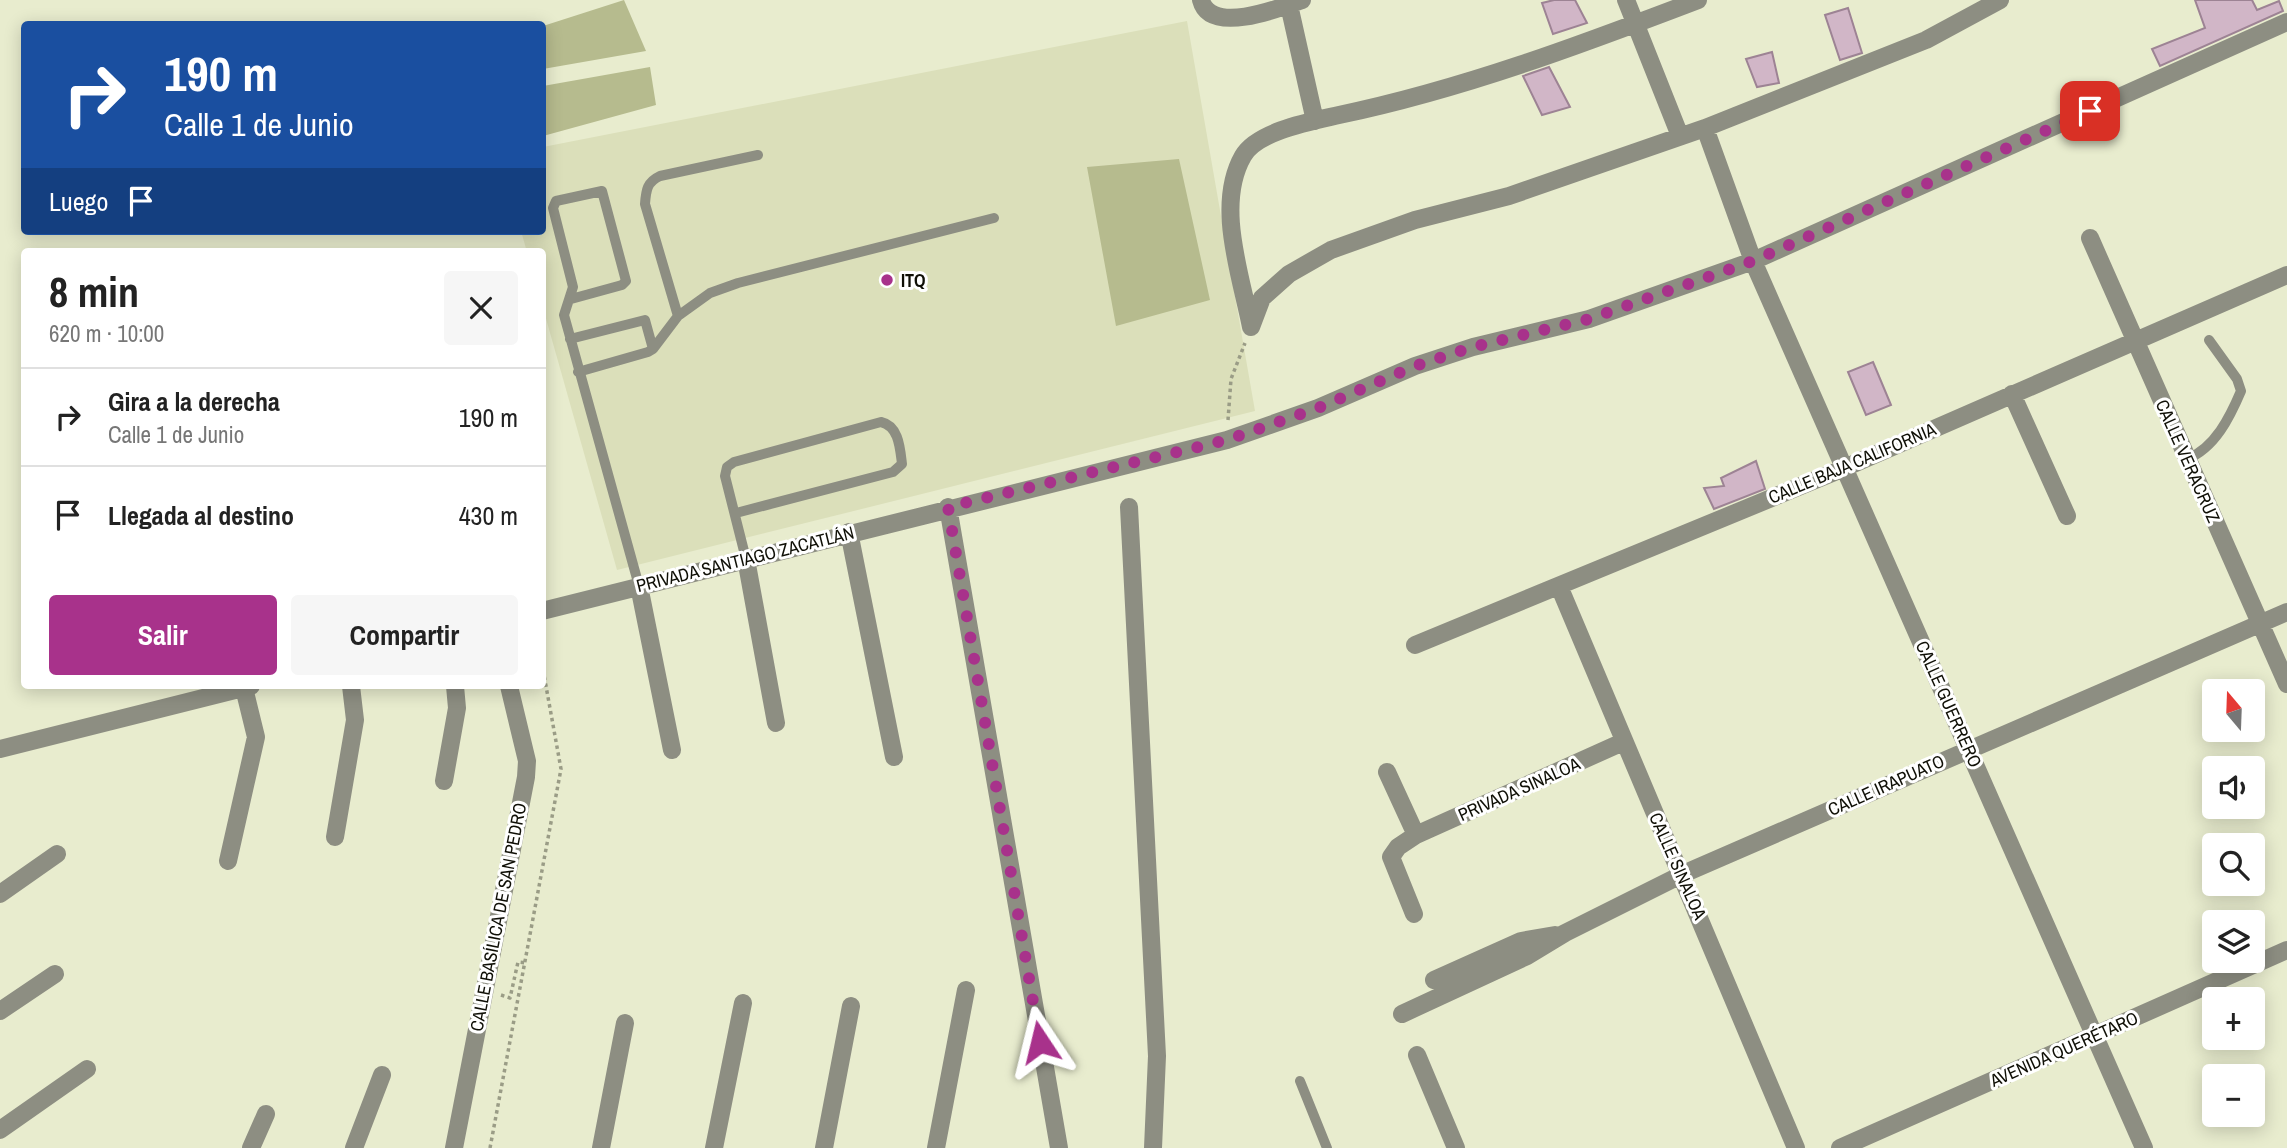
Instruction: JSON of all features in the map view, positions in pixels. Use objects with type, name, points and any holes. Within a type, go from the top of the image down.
[{"type":"street","points":[[1200,0],[1203,9],[1212,17],[1226,20],[1296,2],[1315,121]]},
{"type":"street","points":[[1626,0],[1638,23],[1680,136]]},
{"type":"street","points":[[1251,327],[1233,236],[1233,179],[1244,153],[1260,139],[1315,121],[1416,99],[1698,0]]},
{"type":"street","points":[[1251,327],[1262,298],[1289,274],[1331,250],[1415,220],[1509,196],[1705,128],[1926,40],[1998,1]]},
{"type":"street","name":"PRIVADA SANTIAGO ZACATLÁN","points":[[546,610],[948,507],[1227,440],[1318,408],[1415,366],[1473,347],[1589,319],[1753,261],[2287,22]]},
{"type":"street","name":"CALLE GUERRERO","points":[[1705,128],[1753,261],[1842,469],[1969,749],[2144,1148]]},
{"type":"street","name":"CALLE VERACRUZ","points":[[2090,238],[2134,343],[2287,684]]},
{"type":"street","name":"CALLE BAJA CALIFORNIA","points":[[1415,645],[1842,469],[2287,275]]},
{"type":"street","points":[[2012,394],[2067,516]]},
{"type":"street","points":[[948,507],[1059,1148]]},
{"type":"street","points":[[1129,507],[1157,1056],[1153,1148]]},
{"type":"street","points":[[849,532],[894,757]]},
{"type":"street","points":[[746,559],[776,723]]},
{"type":"street","points":[[639,586],[672,750]]},
{"type":"street","name":"CALLE SINALOA","points":[[1559,586],[1623,742],[1683,874],[1796,1148]]},
{"type":"street","name":"CALLE IRAPUATO","points":[[1402,1014],[1527,956],[1565,933],[1683,874],[2287,611]]},
{"type":"street","points":[[0,749],[239,689]]},
{"type":"street","points":[[228,861],[256,737],[247,689]]},
{"type":"street","points":[[335,837],[355,720],[351,689]]},
{"type":"street","points":[[444,781],[457,708],[455,689]]},
{"type":"street","name":"CALLE BASÍLICA DE SAN PEDRO","points":[[454,1148],[526,777],[527,761],[510,689]]},
{"type":"street","name":"PRIVADA SINALOA","points":[[1414,914],[1393,869],[1391,857],[1398,847],[1416,835],[1623,742]]},
{"type":"street","points":[[1387,772],[1416,835]]},
{"type":"street","points":[[0,894],[57,854]]},
{"type":"street","name":"CALLE IRAPUATO","points":[[1434,980],[1521,941],[1565,933]]},
{"type":"street","name":"AVENIDA QUERÉTARO","points":[[1840,1148],[2287,950]]},
{"type":"street","points":[[0,1011],[55,974]]},
{"type":"street","points":[[936,1148],[966,990]]},
{"type":"street","points":[[714,1148],[743,1003]]},
{"type":"street","points":[[824,1148],[851,1006]]},
{"type":"street","points":[[601,1148],[625,1023]]},
{"type":"street","points":[[1417,1055],[1456,1148]]},
{"type":"street","points":[[0,1130],[87,1069]]},
{"type":"street","points":[[354,1148],[382,1075]]},
{"type":"street","points":[[251,1148],[266,1114]]},
{"type":"lane","points":[[678,316],[645,204],[646,190],[651,180],[660,176],[758,156]]},
{"type":"lane","points":[[570,299],[622,285],[626,281],[602,191],[553,203],[573,287],[564,315],[639,586]]},
{"type":"lane","points":[[578,372],[653,349],[678,316],[710,293],[738,283],[994,218]]},
{"type":"lane","points":[[570,339],[645,320],[653,349]]},
{"type":"lane","points":[[2187,459],[2195,456],[2226,425],[2241,391],[2237,379],[2209,340]]},
{"type":"lane","points":[[736,513],[893,472],[902,464],[895,430],[890,424],[881,422],[734,462],[727,467],[725,477],[746,559]]},
{"type":"lane","points":[[1300,1081],[1327,1148]]},
{"type":"path","points":[[1227,440],[1231,379],[1251,327]]},
{"type":"path","points":[[490,1148],[527,963],[561,769],[546,686]]},
{"type":"path","points":[[503,984],[501,996],[510,998],[518,962],[527,963]]},
{"type":"shaded area","points":[[624,0],[646,51],[546,68],[546,25]]},
{"type":"shaded area","name":"ITQ","points":[[1187,21],[1255,411],[617,570],[546,319],[546,248],[526,248],[522,235],[546,235],[546,146]]},
{"type":"shaded area","points":[[650,67],[656,105],[546,135],[546,85]]},
{"type":"shaded area","points":[[1179,159],[1210,300],[1116,326],[1087,167]]},
{"type":"building","points":[[1575,0],[1587,23],[1553,34],[1542,3]]},
{"type":"building","points":[[2195,0],[2252,0],[2257,10],[2279,1],[2283,11],[2160,66],[2152,49],[2205,28]]},
{"type":"building","points":[[1848,8],[1862,53],[1840,60],[1825,15]]},
{"type":"building","points":[[1772,52],[1779,83],[1757,87],[1746,59]]},
{"type":"building","points":[[1549,67],[1570,107],[1542,115],[1523,76]]},
{"type":"building","points":[[1873,362],[1891,405],[1866,415],[1848,372]]},
{"type":"building","points":[[1756,461],[1765,489],[1714,509],[1704,488],[1724,486],[1721,478]]},
{"type":"place","name":"ITQ","points":[[887,280]]},
{"type":"route","points":[[1040,1042],[948,507],[1227,440],[1318,408],[1415,366],[1473,347],[1589,319],[1753,261],[2090,111]]}]
